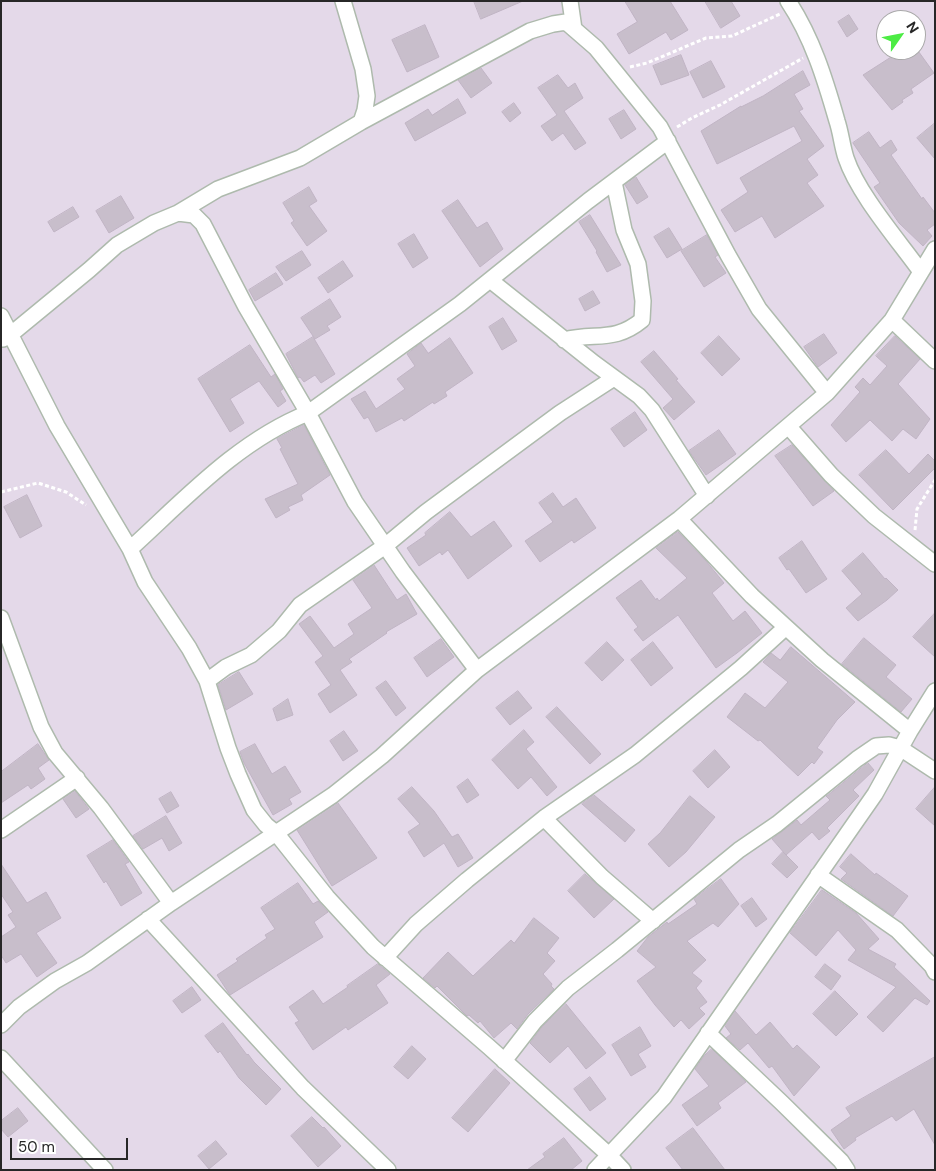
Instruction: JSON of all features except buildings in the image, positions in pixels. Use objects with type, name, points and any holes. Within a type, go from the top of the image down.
[{"type":"street","points":[[344,1],[363,69],[367,96],[366,110],[361,122]]},
{"type":"street","points":[[570,1],[574,29]]},
{"type":"street","points":[[790,4],[801,22],[819,63],[838,123],[846,158],[858,184],[921,272]]},
{"type":"street","points":[[6,337],[90,270],[117,245],[154,223],[178,213],[218,189],[300,158],[361,122],[530,31],[566,22],[596,48],[660,126],[728,255],[759,309],[827,393]]},
{"type":"street","points":[[130,550],[225,463],[284,423],[308,413],[460,304],[667,138]]},
{"type":"street","points":[[564,340],[590,336],[612,336],[631,329],[642,320],[643,301],[638,264],[624,230],[614,182]]},
{"type":"street","points":[[178,213],[194,214],[203,224],[246,307],[308,413],[355,502],[385,546],[477,670]]},
{"type":"street","points":[[1,1025],[19,1007],[48,986],[87,963],[171,903],[333,795],[382,756],[477,670],[707,496],[827,393],[892,320],[935,249]]},
{"type":"street","points":[[490,280],[564,340],[639,396],[652,410],[707,496]]},
{"type":"street","points":[[1,316],[6,337],[130,550],[145,582],[189,648],[207,681],[228,748],[254,810],[266,825],[276,833],[327,897],[373,947],[504,1061],[609,1155],[623,1170]]},
{"type":"street","points":[[892,320],[935,361]]},
{"type":"street","points":[[207,681],[226,667],[251,655],[278,631],[300,605],[385,546],[426,512],[560,413],[614,378]]},
{"type":"street","points":[[789,427],[831,475],[874,516],[935,564]]},
{"type":"street","points":[[679,519],[752,596],[822,660],[910,731]]},
{"type":"street","points":[[1,618],[41,727],[55,752],[77,778],[171,903]]},
{"type":"street","points":[[385,958],[416,924],[544,818],[635,754],[741,668],[786,627]]},
{"type":"street","points":[[595,1170],[664,1097],[875,794],[900,748],[935,691]]},
{"type":"street","points":[[504,1061],[535,1021],[568,988],[739,850],[777,824],[857,759],[876,746],[889,745],[900,748],[935,771]]},
{"type":"street","points":[[1,830],[77,778]]},
{"type":"street","points":[[544,818],[602,877],[653,921]]},
{"type":"street","points":[[818,875],[897,930],[932,966],[935,972]]},
{"type":"street","points":[[148,919],[302,1088],[388,1170]]},
{"type":"street","points":[[708,1033],[782,1102],[841,1161],[847,1170]]},
{"type":"street","points":[[1,1058],[105,1170]]},
{"type":"path","points":[[614,70],[647,63],[706,38],[732,36],[790,4]]},
{"type":"path","points":[[667,138],[692,118],[720,105],[814,52]]},
{"type":"path","points":[[913,546],[917,509],[935,480]]},
{"type":"path","points":[[1,492],[38,483],[66,492],[113,521]]}]
